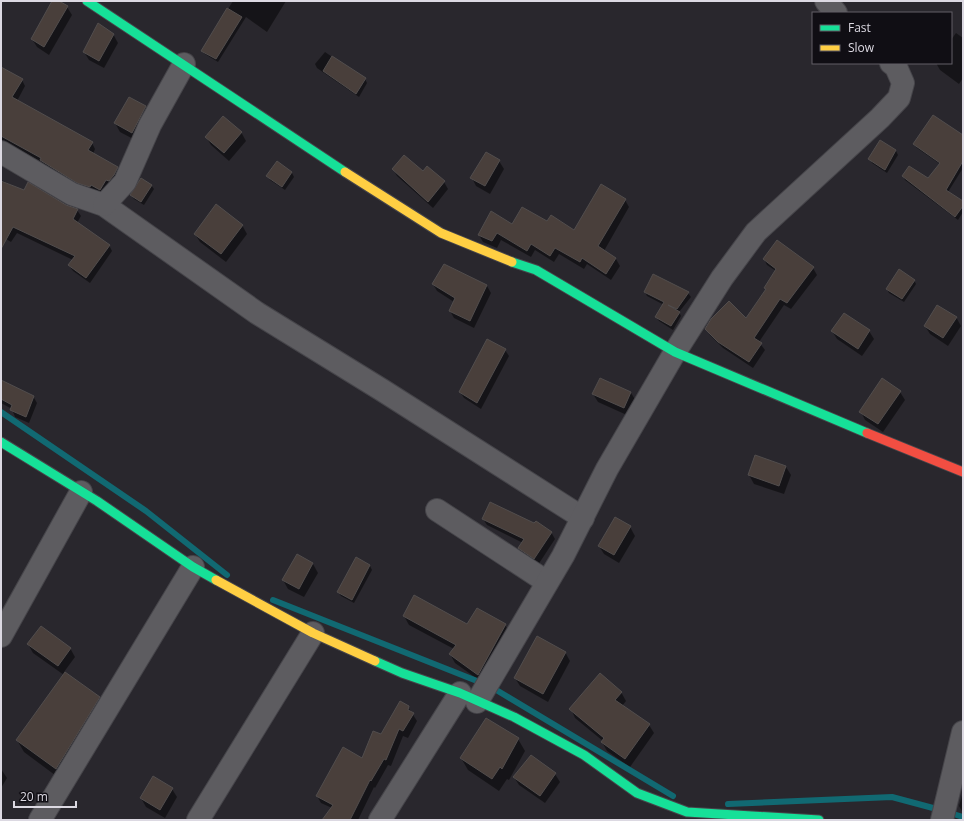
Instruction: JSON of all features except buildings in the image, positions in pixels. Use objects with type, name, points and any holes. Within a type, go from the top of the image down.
[{"type":"street","points":[[87,1],[376,192],[441,233],[498,257],[536,270],[675,352],[800,406],[963,472]]},
{"type":"street","points":[[826,1],[835,12]]},
{"type":"street","points":[[104,205],[125,182],[150,125],[184,64]]},
{"type":"street","points":[[380,820],[469,697],[547,582],[583,518],[607,469],[675,352],[722,278],[756,232],[869,128],[899,98],[903,83],[896,67],[893,64]]},
{"type":"street","points":[[1,152],[72,194],[104,205],[257,313],[382,390],[583,518]]},
{"type":"street","points":[[1,442],[82,492],[193,567],[313,633],[402,673],[469,697],[514,717],[584,755],[637,793],[687,812],[819,820]]},
{"type":"street","points":[[1,636],[82,492]]},
{"type":"street","points":[[437,510],[547,582]]},
{"type":"street","points":[[40,820],[193,567]]},
{"type":"street","points":[[198,820],[313,633]]},
{"type":"street","points":[[942,820],[963,732]]},
{"type":"waterway","points":[[1,412],[146,511],[227,575]]},
{"type":"waterway","points":[[273,600],[477,681]]},
{"type":"waterway","points":[[493,688],[673,796]]},
{"type":"waterway","points":[[728,804],[892,797],[933,808]]},
{"type":"waterway","points":[[947,812],[963,817]]},
{"type":"traffic: fast","points":[[87,1],[345,172]]},
{"type":"traffic: fast","points":[[512,262],[536,270],[675,352],[867,433]]},
{"type":"traffic: fast","points":[[1,442],[97,501],[193,567],[216,580]]},
{"type":"traffic: fast","points":[[375,661],[402,673],[460,693],[514,717],[584,755],[637,793],[687,812],[819,820]]},
{"type":"traffic: slow","points":[[345,172],[441,233],[512,262]]},
{"type":"traffic: slow","points":[[216,580],[313,633],[375,661]]},
{"type":"traffic: jam","points":[[867,433],[963,472]]}]
